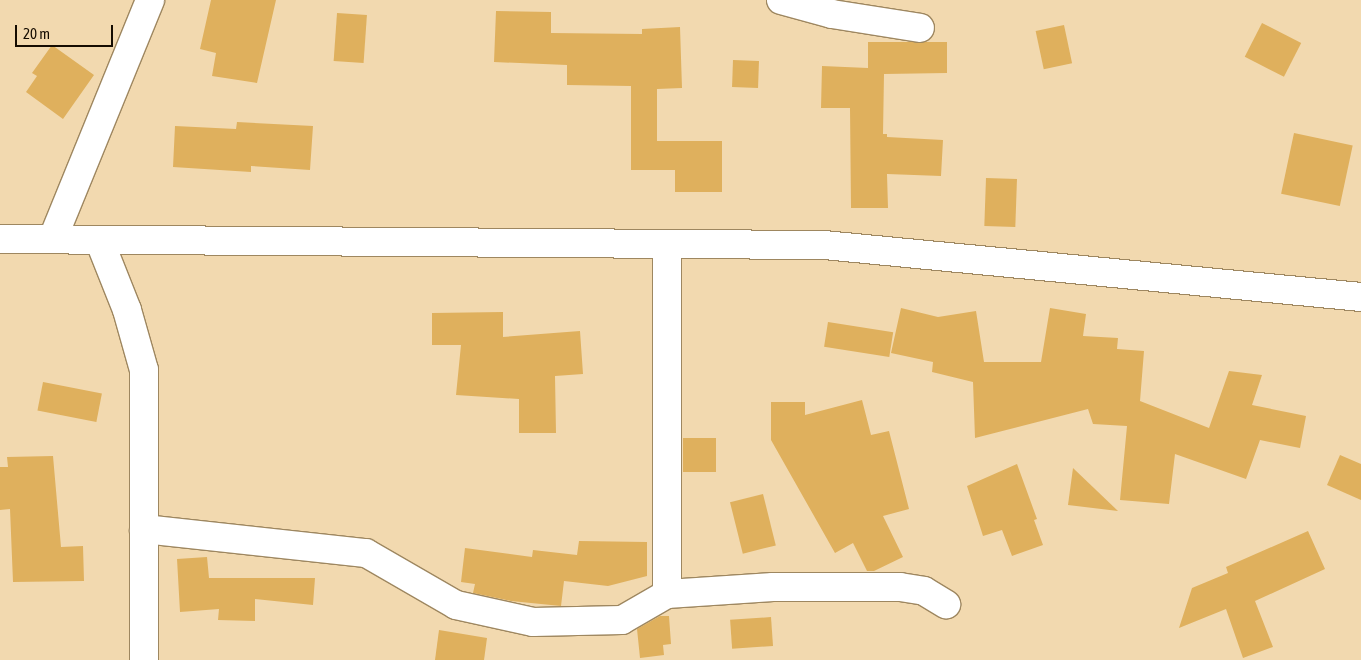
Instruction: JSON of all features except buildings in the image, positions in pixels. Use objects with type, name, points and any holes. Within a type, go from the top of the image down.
[{"type":"street","points":[[53,238],[150,0]]},
{"type":"street","points":[[782,0],[832,14],[920,28]]},
{"type":"street","points":[[0,239],[53,238],[100,242],[824,245],[1361,297]]},
{"type":"street","points":[[100,242],[127,310],[144,370],[144,660]]},
{"type":"street","points":[[667,244],[667,594]]},
{"type":"street","points":[[144,529],[366,553],[456,605],[533,622],[622,620],[667,594],[774,587],[900,587],[924,591],[946,604]]}]
